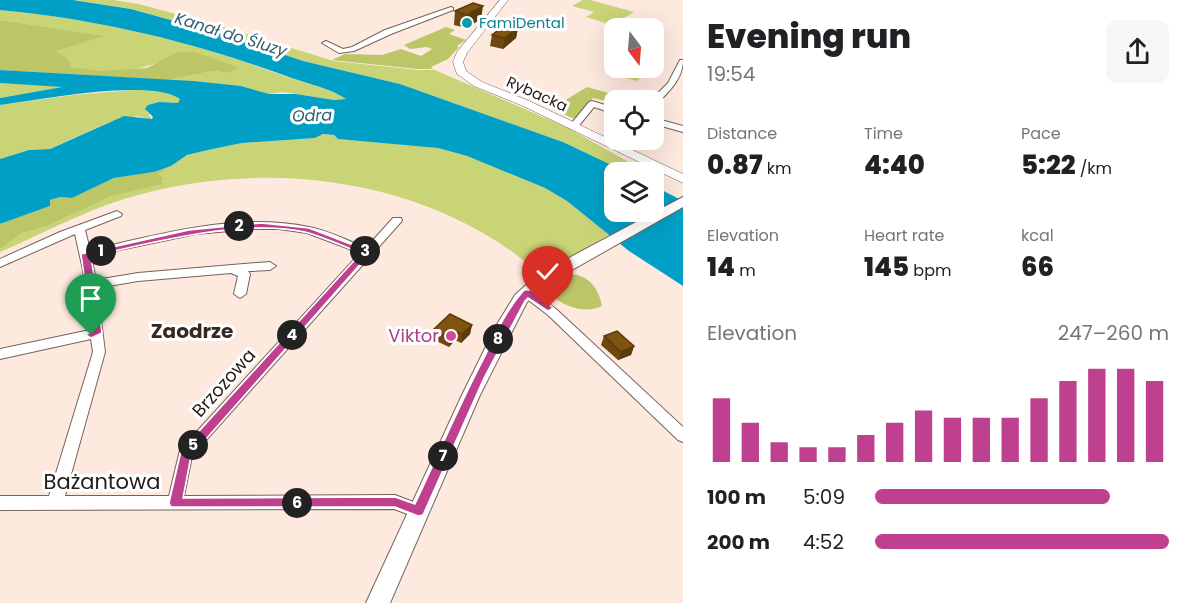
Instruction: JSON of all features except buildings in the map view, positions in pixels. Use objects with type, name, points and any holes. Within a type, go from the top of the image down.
[{"type":"main road","points":[[378,603],[484,368],[505,326],[527,292],[554,273],[683,201]]},
{"type":"street","name":"Rybacka","points":[[503,0],[462,52],[458,62],[461,72],[478,84],[604,137]]},
{"type":"street","points":[[326,43],[342,51],[354,49],[388,32],[451,9]]},
{"type":"street","points":[[664,92],[683,62]]},
{"type":"street","points":[[574,126],[592,104],[604,108]]},
{"type":"street","points":[[664,124],[683,129]]},
{"type":"street","name":"Rybacka","points":[[634,150],[683,179]]},
{"type":"street","points":[[0,263],[117,214]]},
{"type":"street","name":"Brzozowa","points":[[175,503],[185,454],[398,220]]},
{"type":"street","points":[[86,254],[189,233],[261,225],[306,230],[367,252]]},
{"type":"street","points":[[55,503],[99,352],[86,254],[79,229]]},
{"type":"street","points":[[90,285],[138,277],[270,266]]},
{"type":"street","points":[[232,269],[243,274],[240,294]]},
{"type":"street","points":[[527,292],[552,312],[683,436]]},
{"type":"street","points":[[0,354],[97,333]]},
{"type":"street","name":"Bażantowa","points":[[0,503],[395,502],[418,511]]},
{"type":"green space","points":[[75,0],[113,0],[139,4],[242,32],[231,37],[132,9]]},
{"type":"green space","points":[[583,0],[590,0],[634,12],[624,18],[604,18],[604,23],[586,17],[594,12],[572,6]]},
{"type":"green space","points":[[0,10],[72,19],[178,42],[247,63],[346,99],[334,100],[283,92],[269,94],[241,86],[167,80],[214,71],[230,73],[177,52],[166,59],[141,68],[99,72],[73,67],[55,51],[102,36],[0,20]]},
{"type":"green space","points":[[0,20],[104,36],[56,51],[68,59],[71,67],[100,71],[147,68],[177,52],[195,52],[238,67],[230,73],[214,71],[167,80],[0,70]]},
{"type":"green space","points":[[446,27],[455,30],[449,34],[466,40],[457,46],[459,47],[448,59],[431,67],[433,69],[332,60],[345,54],[382,55],[401,49],[421,56],[432,49],[427,47],[410,49],[404,45]]},
{"type":"green space","points":[[243,33],[334,61],[435,70],[568,128],[629,162],[605,162],[563,142],[400,84],[303,61],[232,37]]},
{"type":"green space","points":[[0,83],[62,86],[62,87],[0,98]]},
{"type":"green space","points":[[587,87],[604,92],[604,100],[593,98],[575,119],[551,109]]},
{"type":"green space","points":[[146,89],[174,94],[181,99],[178,103],[159,102],[146,109],[152,120],[137,116],[110,122],[49,149],[29,150],[0,159],[0,105],[73,95]]},
{"type":"green space","points":[[323,134],[334,135],[338,139],[438,148],[467,156],[545,188],[567,201],[609,235],[548,269],[533,264],[539,273],[495,240],[446,214],[395,196],[340,184],[285,178],[229,179],[174,187],[121,200],[0,252],[0,249],[22,233],[45,227],[121,192],[164,181],[159,174],[187,155],[242,143],[315,138]]},
{"type":"green space","points":[[171,166],[159,174],[163,178],[162,184],[111,196],[45,227],[22,233],[0,249],[0,224],[50,206],[50,200],[60,197],[72,198],[114,178],[154,172]]},
{"type":"green space","points":[[568,274],[588,280],[599,294],[602,306],[590,309],[576,308],[553,296],[558,293],[557,286],[561,281],[559,279]]},
{"type":"water","name":"Odra","points":[[0,0],[73,0],[131,9],[232,37],[303,61],[400,84],[563,142],[605,162],[604,222],[664,222],[664,191],[683,201],[683,286],[629,251],[567,201],[545,188],[467,156],[438,148],[338,139],[334,135],[323,134],[315,138],[242,143],[187,155],[171,166],[154,172],[114,178],[72,198],[60,197],[50,200],[50,206],[0,224],[0,159],[29,150],[50,149],[124,116],[152,119],[153,117],[145,109],[148,105],[159,102],[178,103],[180,99],[166,93],[121,90],[66,95],[0,105],[0,98],[62,87],[0,83],[0,70],[193,81],[241,86],[269,94],[346,99],[317,86],[180,43],[73,19],[0,10]]},
{"type":"place","name":"FamiDental","points":[[467,23]]},
{"type":"place","name":"Viktor","points":[[451,336]]},
{"type":"district","name":"Zaodrze","points":[[192,331]]},
{"type":"route","points":[[91,335],[97,333],[86,254],[189,233],[261,225],[306,230],[367,252],[189,448],[183,459],[175,503],[395,502],[418,511],[479,378],[521,299],[527,292],[548,308]]},
{"type":"water label","name":"Kanał do Śluzy","points":[[231,34]]}]
